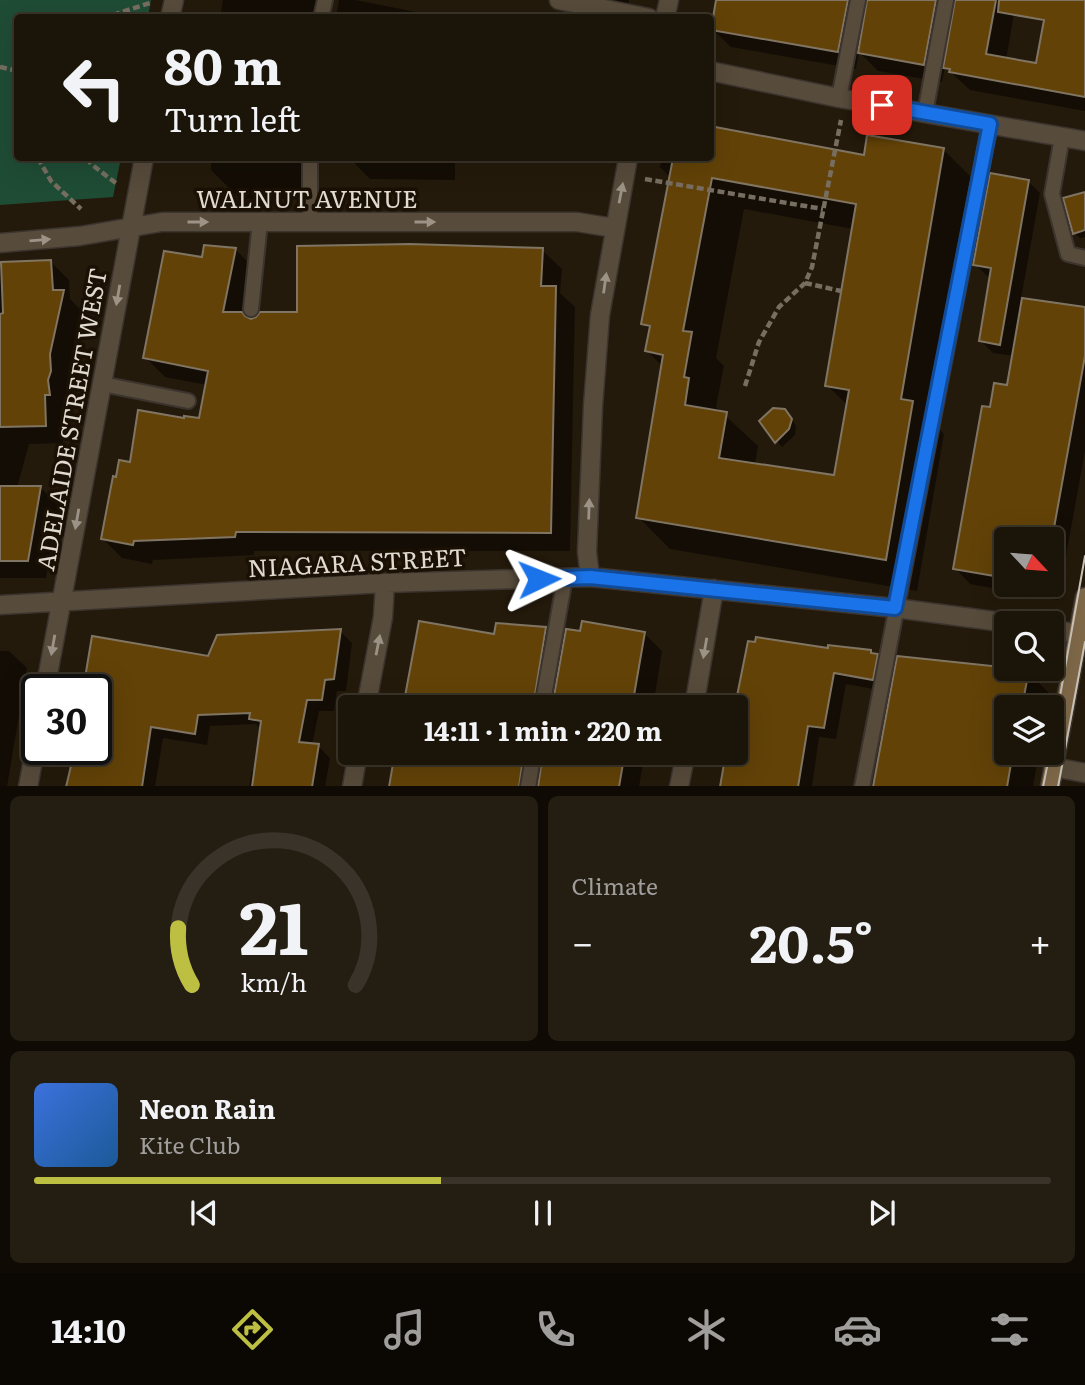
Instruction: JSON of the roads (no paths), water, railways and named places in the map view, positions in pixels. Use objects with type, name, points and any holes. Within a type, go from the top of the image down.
[{"type":"main road","points":[[1050,786],[1085,597]]},
{"type":"street","points":[[559,0],[629,14]]},
{"type":"street","points":[[714,73],[839,98],[1085,141]]},
{"type":"street","name":"ADELAIDE STREET WEST","points":[[49,674],[143,161]]},
{"type":"street","points":[[590,577],[587,552],[600,315],[628,161]]},
{"type":"street","name":"WALNUT AVENUE","points":[[0,243],[80,236],[162,222],[577,222],[614,228]]},
{"type":"street","name":"NIAGARA STREET","points":[[0,605],[385,583],[590,577],[895,608],[994,621]]},
{"type":"street","points":[[368,695],[383,617],[385,583]]},
{"type":"street","points":[[696,695],[714,589]]},
{"type":"street","points":[[1064,631],[1078,634]]},
{"type":"street","points":[[28,786],[32,765]]},
{"type":"street","points":[[352,786],[356,765]]},
{"type":"street","points":[[679,786],[683,765]]},
{"type":"street","points":[[1053,767],[1085,773]]},
{"type":"lane","points":[[839,98],[858,0]]},
{"type":"lane","points":[[925,113],[946,0]]},
{"type":"lane","points":[[862,786],[990,124]]},
{"type":"lane","points":[[1062,137],[1052,194],[1068,254],[1085,258]]},
{"type":"lane","points":[[310,161],[310,222]]},
{"type":"lane","points":[[251,309],[260,222]]},
{"type":"lane","points":[[102,384],[188,401]]},
{"type":"lane","points":[[544,695],[565,578]]},
{"type":"lane","points":[[528,786],[532,765]]},
{"type":"tram line","points":[[1060,695],[1085,556]]},
{"type":"tram line","points":[[1058,786],[1085,642]]},
{"type":"tram line","points":[[1043,786],[1047,765]]}]
